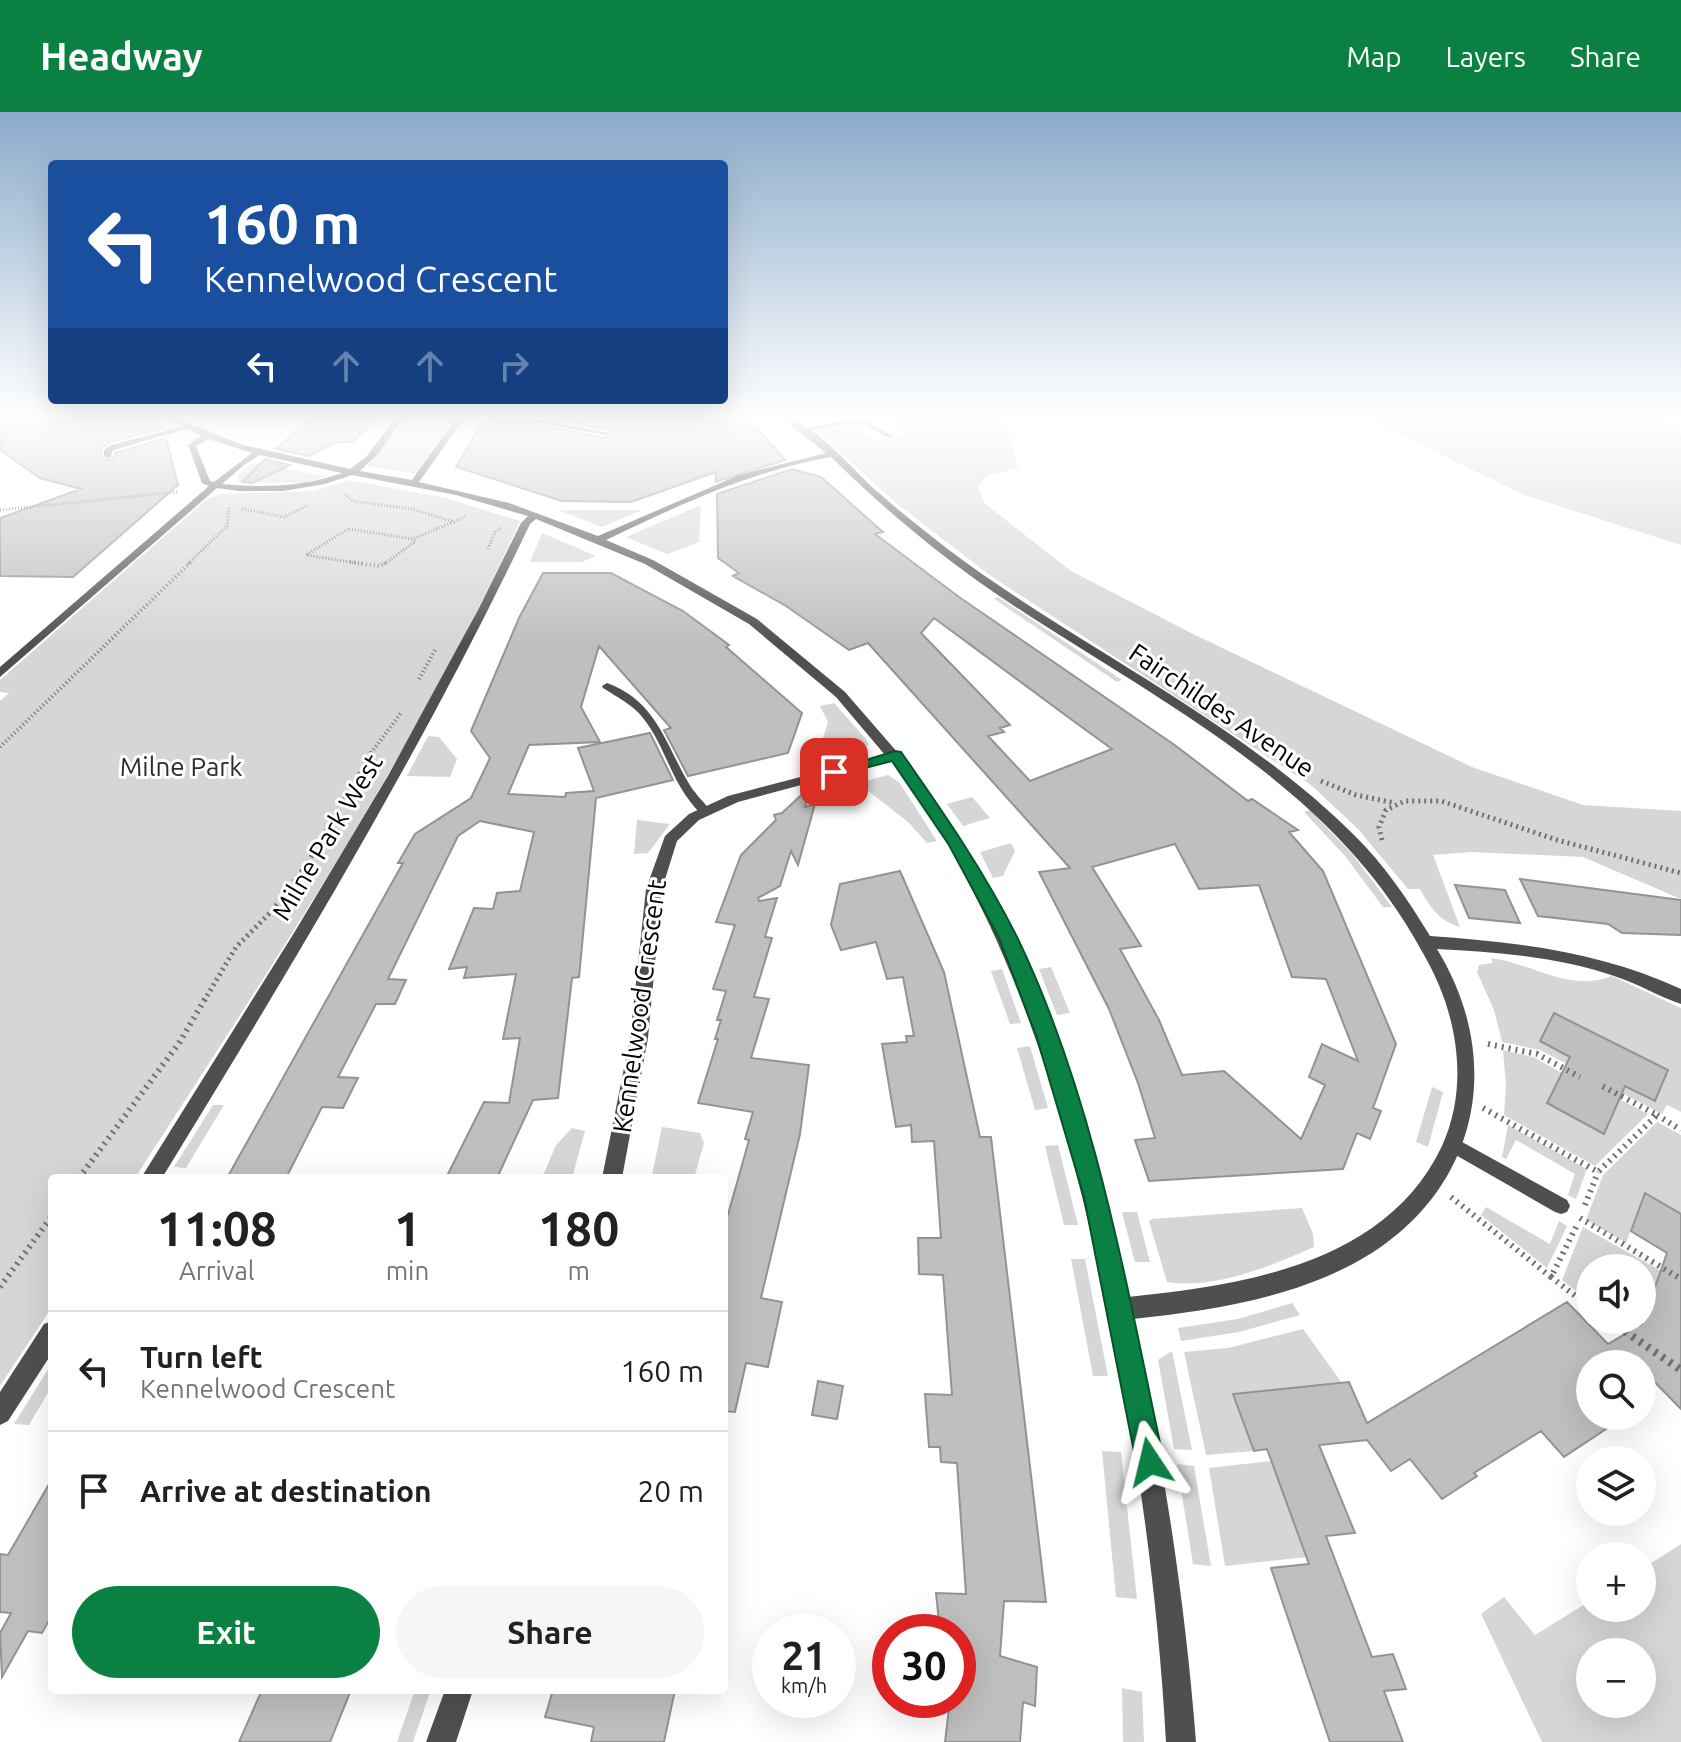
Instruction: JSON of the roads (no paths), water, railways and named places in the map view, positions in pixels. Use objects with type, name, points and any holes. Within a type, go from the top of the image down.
[{"type":"street","points":[[0,673],[207,493]]},
{"type":"street","points":[[456,493],[493,502],[530,520],[598,540],[697,586],[775,638],[846,699],[895,756],[967,860],[1029,987],[1095,1197],[1120,1309],[1154,1491],[1171,1623],[1181,1742]]},
{"type":"street","points":[[598,540],[707,493]]},
{"type":"street","name":"Fairchildes Avenue","points":[[875,493],[1002,593],[1286,777],[1371,859],[1401,899],[1427,942],[1451,992],[1466,1040],[1469,1068],[1467,1099],[1453,1145],[1431,1181],[1390,1225],[1358,1248],[1312,1272],[1228,1297],[1120,1309]]},
{"type":"street","name":"Milne Park West","points":[[153,1174],[365,831],[473,636],[530,520]]},
{"type":"street","name":"Kennelwood Crescent","points":[[613,1174],[639,1038],[657,873],[670,839],[705,811],[758,791],[895,756]]},
{"type":"street","points":[[1427,942],[1576,957],[1634,975],[1681,997]]},
{"type":"street","points":[[0,1413],[48,1338]]},
{"type":"street","points":[[441,1742],[458,1694]]},
{"type":"lane","points":[[607,686],[650,719],[686,793],[705,811]]},
{"type":"lane","points":[[1453,1145],[1561,1206]]},
{"type":"park label","name":"Milne Park","points":[[181,766]]}]
